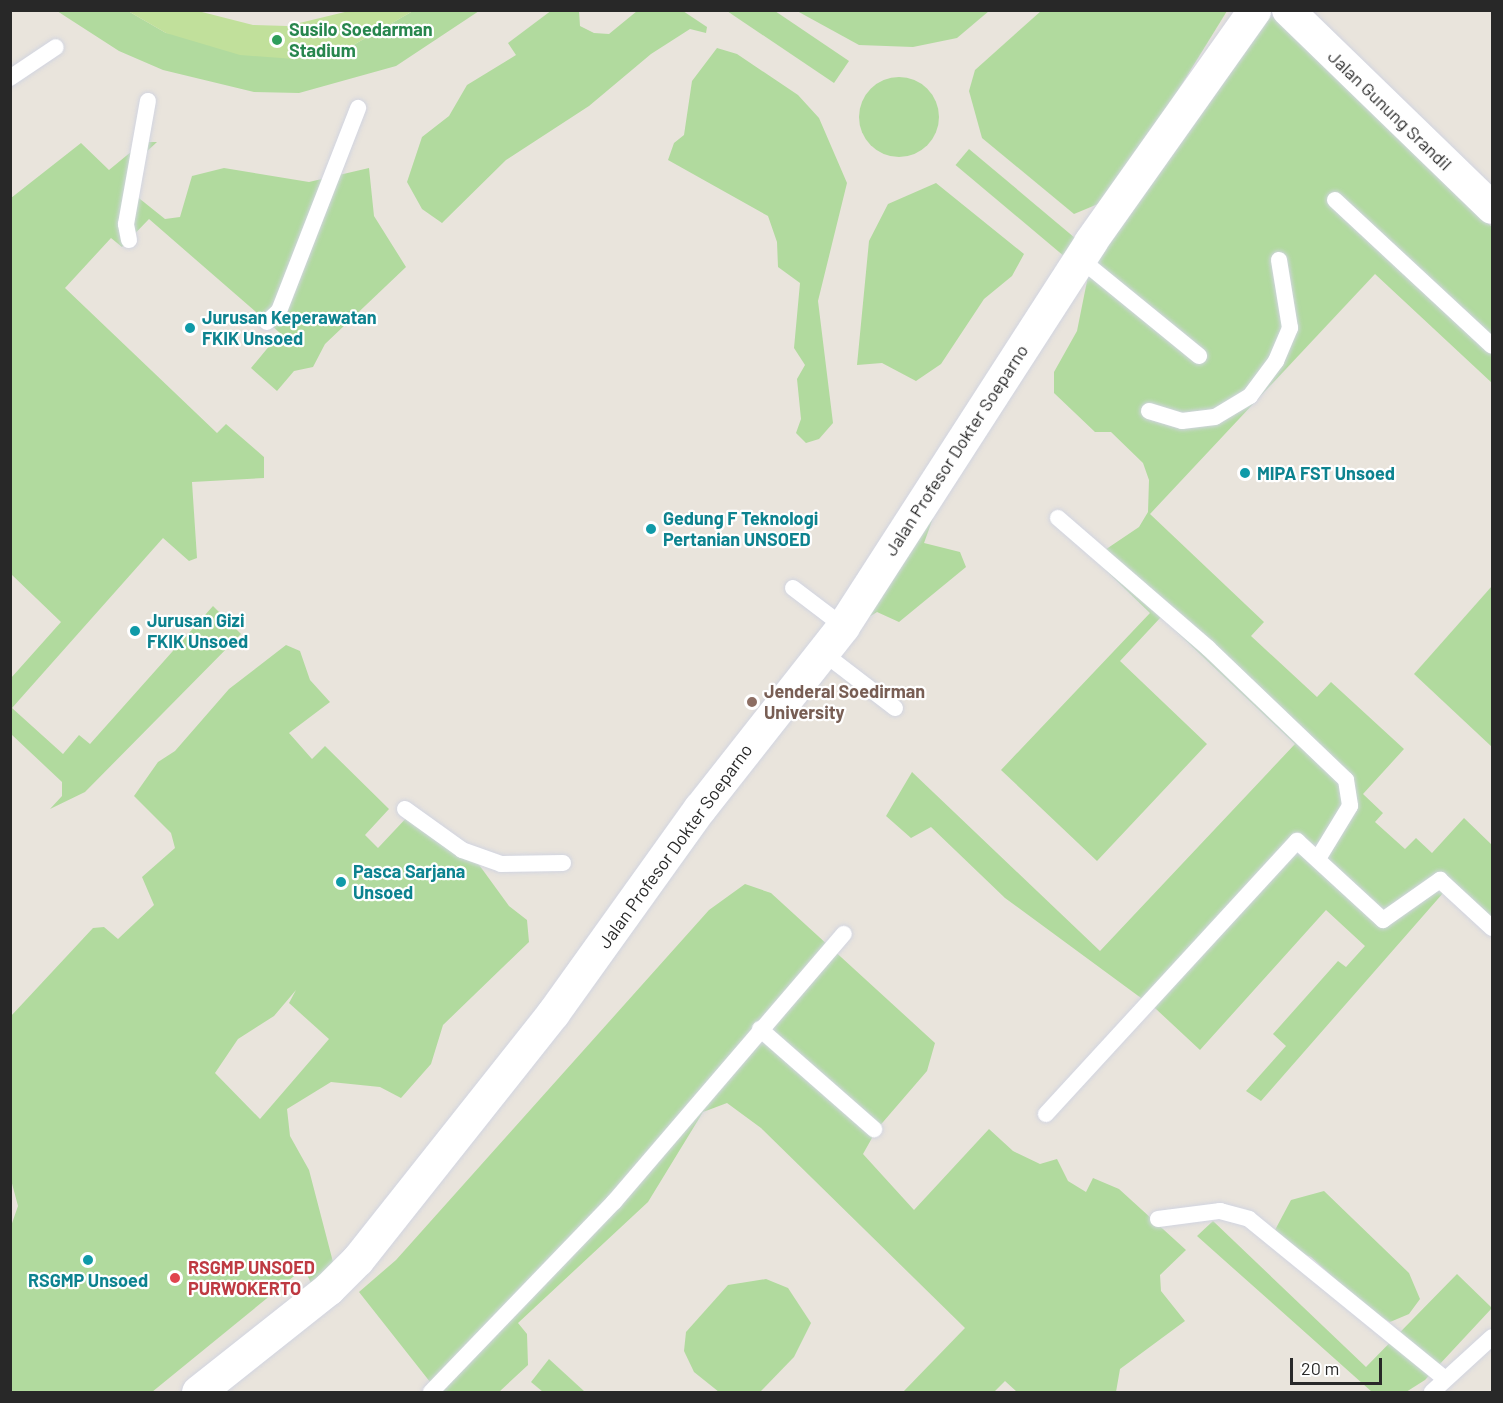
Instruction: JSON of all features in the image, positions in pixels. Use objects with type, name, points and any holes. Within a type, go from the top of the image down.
[{"type":"street","name":"Jalan Profesor Dokter Soeparno","points":[[198,1392],[328,1289],[358,1259],[553,1013],[700,808],[843,626],[1079,258],[1254,10]]},
{"type":"street","name":"Jalan Gunung Srandil","points":[[1288,10],[1492,208]]},
{"type":"lane","points":[[10,78],[56,47]]},
{"type":"lane","points":[[129,240],[126,224],[148,101]]},
{"type":"lane","points":[[267,322],[279,310],[358,108]]},
{"type":"lane","points":[[1335,200],[1492,346]]},
{"type":"lane","points":[[1079,258],[1199,356]]},
{"type":"lane","points":[[1149,411],[1182,421],[1215,417],[1250,396],[1276,361],[1290,328],[1279,260]]},
{"type":"lane","points":[[1058,518],[1208,648],[1346,780],[1350,806],[1319,857]]},
{"type":"lane","points":[[793,588],[843,626]]},
{"type":"lane","points":[[822,652],[895,708]]},
{"type":"lane","points":[[405,809],[462,850],[501,864],[563,863]]},
{"type":"lane","points":[[1046,1114],[1293,843],[1302,841],[1383,920],[1440,880],[1492,927]]},
{"type":"lane","points":[[431,1392],[614,1202],[760,1029],[844,934]]},
{"type":"lane","points":[[760,1029],[874,1129]]},
{"type":"lane","points":[[1158,1219],[1220,1211],[1249,1219],[1445,1379]]},
{"type":"lane","points":[[1432,1392],[1492,1337]]},
{"type":"green space","points":[[552,10],[579,11],[580,26],[594,33],[609,34],[637,11],[683,11],[707,27],[706,33],[690,29],[651,54],[589,106],[506,160],[442,223],[422,209],[407,182],[422,137],[449,116],[467,85],[516,55],[508,43]]},
{"type":"green space","points":[[57,11],[128,11],[166,33],[348,48],[413,11],[479,11],[396,66],[299,93],[254,92],[163,70],[119,51]]},
{"type":"green space","name":"Susilo Soedarman Stadium","points":[[128,11],[198,11],[253,25],[287,26],[349,11],[413,11],[348,48],[295,59],[240,55],[166,33]]},
{"type":"green space","points":[[727,11],[775,11],[849,61],[834,83]]},
{"type":"green space","points":[[797,11],[989,11],[957,38],[913,47],[859,45]]},
{"type":"green space","points":[[1041,11],[1227,11],[1126,175],[1098,204],[1074,214],[982,138],[969,91],[975,70]]},
{"type":"green space","points":[[1269,13],[1492,227],[1492,383],[1375,274],[1150,514],[1264,622],[1251,636],[1317,697],[1331,682],[1404,749],[1363,794],[1383,813],[1375,822],[1405,849],[1416,838],[1432,853],[1464,818],[1492,845],[1492,937],[1444,892],[1261,1101],[1246,1091],[1286,1046],[1273,1034],[1338,961],[1346,967],[1365,946],[1326,910],[1200,1050],[1156,1009],[1005,898],[931,827],[911,838],[886,816],[912,772],[1100,951],[1295,744],[1161,617],[1120,661],[1207,744],[1097,861],[1001,770],[1150,613],[1093,558],[1139,527],[1148,512],[1149,480],[1143,463],[1111,432],[1095,432],[1054,393],[1054,372],[1077,331],[1090,266]]},
{"type":"green space","points":[[717,48],[737,54],[798,95],[819,118],[847,183],[818,301],[833,423],[819,439],[806,443],[796,433],[801,419],[797,379],[805,365],[794,348],[800,283],[778,267],[777,242],[768,216],[668,160],[674,143],[684,135],[692,81]]},
{"type":"green space","points":[[899,77],[914,80],[927,89],[936,102],[939,117],[936,132],[927,145],[914,154],[899,157],[884,154],[871,145],[862,132],[859,117],[862,102],[871,89],[884,80]]},
{"type":"green space","points":[[143,142],[157,142],[129,168],[135,195],[165,219],[180,217],[192,176],[224,168],[309,182],[369,168],[374,216],[406,267],[325,344],[313,367],[294,371],[277,391],[251,368],[280,333],[149,219],[122,247],[111,238],[65,288],[217,433],[226,424],[264,457],[264,478],[192,482],[197,558],[189,561],[163,538],[12,708],[63,754],[79,735],[90,744],[213,606],[241,634],[85,792],[50,809],[62,796],[62,782],[11,734],[11,678],[61,622],[11,574],[11,198],[81,143],[109,170]]},
{"type":"green space","points":[[969,149],[1079,241],[1065,257],[956,165]]},
{"type":"green space","points":[[936,183],[1024,254],[1012,276],[984,299],[941,364],[916,381],[882,363],[857,365],[869,241],[888,204]]},
{"type":"green space","points":[[933,518],[924,543],[960,552],[966,567],[899,622],[877,612],[858,624]]},
{"type":"green space","points":[[1492,586],[1492,747],[1414,674]]},
{"type":"green space","points":[[286,645],[300,651],[310,680],[330,702],[289,733],[312,759],[325,746],[389,809],[365,835],[378,848],[410,814],[477,862],[509,906],[527,920],[529,942],[443,1025],[431,1064],[401,1098],[380,1087],[331,1082],[287,1109],[290,1136],[309,1170],[333,1262],[315,1292],[304,1268],[152,1392],[11,1392],[10,1229],[18,1206],[10,1176],[11,1016],[93,928],[104,927],[118,939],[154,905],[142,877],[175,848],[171,833],[134,796],[158,762],[175,751],[229,689]],"holes":[[[296,990],[289,1003],[329,1039],[260,1119],[215,1073],[238,1039],[274,1016]]]},
{"type":"green space","points":[[745,884],[771,893],[935,1043],[927,1071],[877,1129],[863,1154],[914,1210],[989,1129],[1013,1151],[1040,1164],[1057,1159],[1068,1181],[1086,1192],[1093,1178],[1119,1189],[1186,1250],[1160,1275],[1161,1291],[1185,1321],[1120,1369],[1116,1392],[1017,1392],[1005,1381],[994,1392],[903,1392],[965,1328],[761,1128],[727,1103],[703,1112],[648,1202],[518,1323],[527,1334],[528,1365],[499,1392],[438,1392],[359,1292],[396,1260],[709,910]]},
{"type":"green space","points":[[1324,1191],[1409,1273],[1420,1299],[1409,1314],[1390,1322],[1371,1312],[1311,1257],[1288,1248],[1275,1230],[1291,1200]]},
{"type":"green space","points":[[1213,1221],[1366,1367],[1457,1274],[1492,1308],[1425,1380],[1406,1392],[1372,1392],[1197,1236]]},
{"type":"green space","points":[[766,1279],[788,1288],[811,1323],[794,1357],[760,1392],[719,1392],[694,1372],[684,1351],[686,1332],[728,1285]]},
{"type":"green space","points":[[549,1359],[585,1392],[543,1392],[531,1382]]},
{"type":"place","name":"Susilo Soedarman Stadium","points":[[277,40]]},
{"type":"place","name":"Jurusan Keperawatan FKIK Unsoed","points":[[190,328]]},
{"type":"place","name":"MIPA FST Unsoed","points":[[1245,473]]},
{"type":"place","name":"Gedung F Teknologi Pertanian UNSOED","points":[[651,529]]},
{"type":"place","name":"Jurusan Gizi FKIK Unsoed","points":[[135,631]]},
{"type":"place","name":"Jenderal Soedirman University","points":[[752,702]]},
{"type":"place","name":"Pasca Sarjana Unsoed","points":[[341,882]]},
{"type":"place","name":"RSGMP Unsoed","points":[[88,1260]]},
{"type":"place","name":"RSGMP UNSOED PURWOKERTO","points":[[175,1278]]}]
